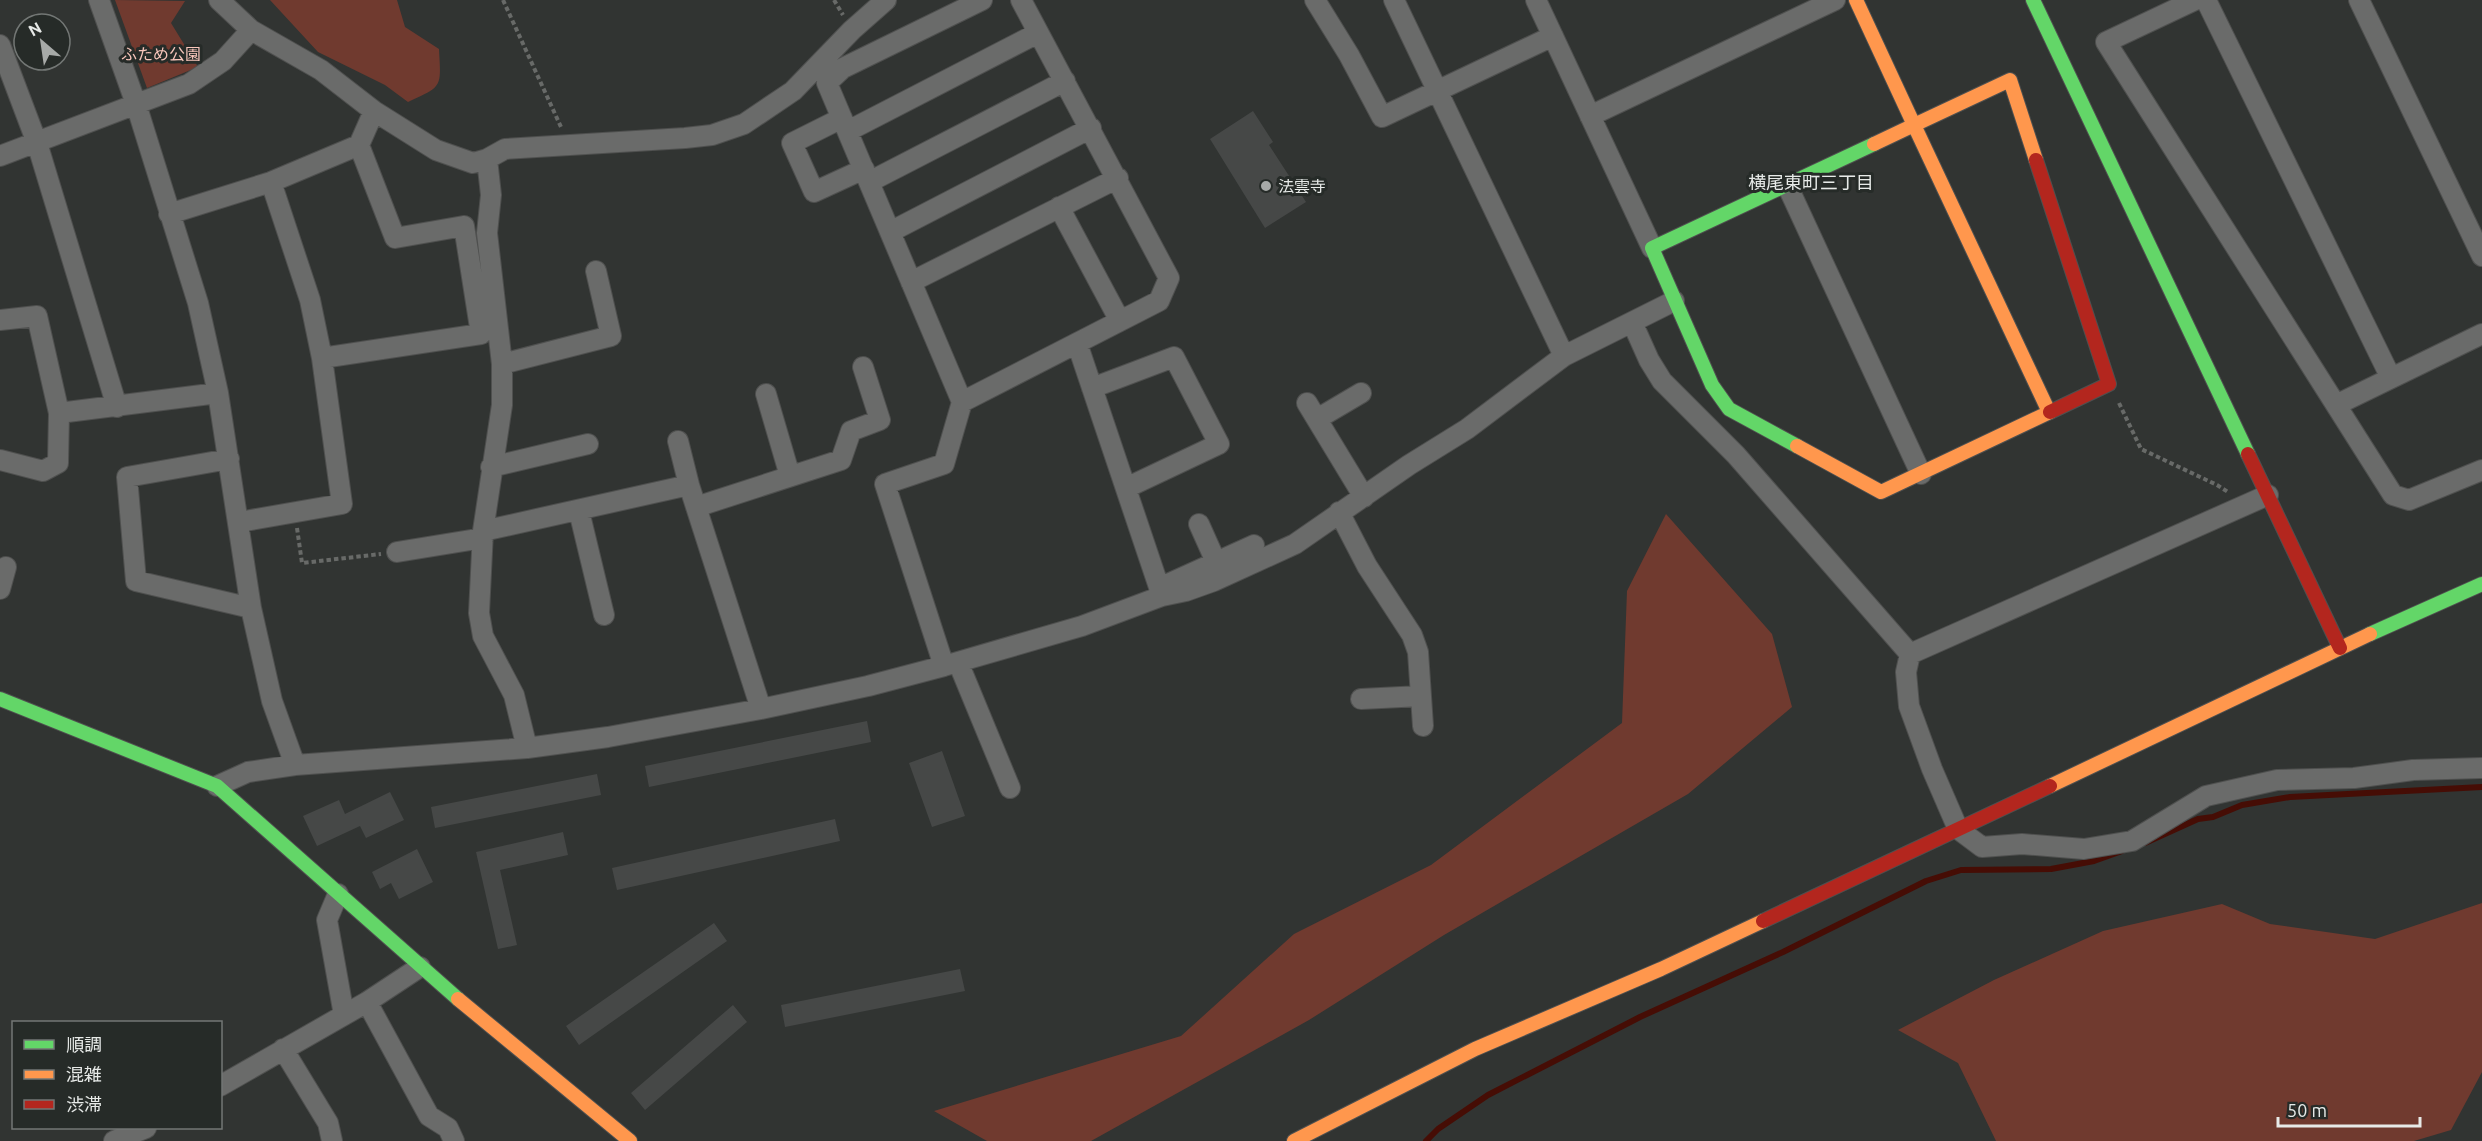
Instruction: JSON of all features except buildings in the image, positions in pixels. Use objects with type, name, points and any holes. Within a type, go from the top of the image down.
[{"type":"street","points":[[99,0],[136,104],[198,303],[218,393],[251,608],[272,700],[295,765]]},
{"type":"street","points":[[219,0],[251,30],[321,70],[374,111],[436,150],[473,163],[487,159],[505,149],[685,138],[712,135],[744,124],[794,91],[852,30],[886,0]]},
{"type":"street","points":[[982,0],[843,68],[828,83],[962,402],[944,464],[885,484],[951,664],[1010,788]]},
{"type":"street","points":[[962,402],[1159,301],[1169,278],[1118,178],[1021,0]]},
{"type":"street","points":[[1315,0],[1349,55],[1382,117],[1552,36]]},
{"type":"street","points":[[1394,0],[1564,356]]},
{"type":"street","points":[[1536,0],[1652,248],[1712,385],[1728,409],[1881,492],[2109,384],[2010,80],[1652,248]]},
{"type":"street","points":[[1590,116],[1835,0]]},
{"type":"street","points":[[1856,0],[2049,412]]},
{"type":"street","points":[[2033,0],[2340,648]]},
{"type":"street","points":[[2195,0],[2106,42],[2393,495],[2409,500],[2482,470]]},
{"type":"street","points":[[2206,0],[2391,378]]},
{"type":"street","points":[[2359,0],[2482,256]]},
{"type":"street","points":[[0,156],[189,84],[224,61],[251,30]]},
{"type":"street","points":[[1038,33],[845,125],[792,143],[814,192],[866,176],[1065,81]]},
{"type":"street","points":[[0,45],[38,143],[117,407]]},
{"type":"street","points":[[169,214],[271,182],[359,145],[374,111]]},
{"type":"street","points":[[890,232],[1091,128]]},
{"type":"street","points":[[322,358],[481,334],[464,226],[395,238],[359,145]]},
{"type":"street","points":[[487,159],[491,195],[487,233],[502,364],[502,405],[491,467],[483,535],[479,613],[483,636],[514,695],[527,748]]},
{"type":"street","points":[[911,282],[1118,178]]},
{"type":"street","points":[[239,522],[342,504],[322,358],[310,300],[271,182]]},
{"type":"street","points":[[1786,185],[1921,474]]},
{"type":"street","points":[[1059,207],[1120,321]]},
{"type":"street","points":[[502,364],[611,336],[596,271]]},
{"type":"street","points":[[1161,592],[1186,591],[1214,581],[1295,544],[1409,465],[1467,429],[1564,356],[1674,301]]},
{"type":"street","points":[[0,320],[37,316],[59,413],[58,463],[43,471],[0,460]]},
{"type":"street","points":[[1632,322],[1649,360],[1662,381],[1736,455],[1910,654]]},
{"type":"street","points":[[2336,405],[2482,334]]},
{"type":"street","points":[[1077,343],[1161,592]]},
{"type":"street","points":[[1092,388],[1174,357],[1219,444],[1126,488]]},
{"type":"street","points":[[696,507],[841,460],[851,431],[880,420],[863,367]]},
{"type":"street","points":[[59,413],[218,393]]},
{"type":"street","points":[[1361,393],[1312,411],[1364,497]]},
{"type":"street","points":[[766,394],[790,476]]},
{"type":"street","points":[[678,441],[689,485],[761,709]]},
{"type":"street","points":[[491,467],[588,444]]},
{"type":"street","points":[[229,459],[127,477],[136,581],[251,608]]},
{"type":"street","points":[[397,552],[483,535],[689,485]]},
{"type":"street","points":[[1910,654],[2268,495]]},
{"type":"street","points":[[579,511],[604,615]]},
{"type":"street","points":[[1339,512],[1367,566],[1412,635],[1418,652],[1422,726]]},
{"type":"street","points":[[1199,524],[1216,562]]},
{"type":"street","points":[[217,786],[248,772],[295,765],[527,748],[608,737],[761,709],[868,686],[1082,626],[1161,592],[1254,544]]},
{"type":"street","points":[[0,589],[6,567]]},
{"type":"street","points":[[1294,1141],[1474,1049],[1661,969],[2260,688],[2340,648],[2482,584]]},
{"type":"street","points":[[1910,654],[1906,672],[1909,706],[1932,769],[1958,829],[1982,847],[2022,844],[2084,849],[2132,841],[2206,796],[2277,780],[2354,778],[2413,770],[2482,768]]},
{"type":"street","points":[[1360,699],[1421,696]]},
{"type":"street","points":[[0,699],[217,786],[420,967],[630,1141]]},
{"type":"street","points":[[338,894],[327,920],[344,1015]]},
{"type":"street","points":[[222,1085],[367,1002],[420,967]]},
{"type":"street","points":[[367,1002],[429,1116],[448,1128],[454,1141]]},
{"type":"street","points":[[283,1049],[328,1123],[332,1141]]},
{"type":"street","points":[[114,1141],[144,1129]]},
{"type":"path","points":[[503,0],[569,144]]},
{"type":"path","points":[[2109,384],[2141,449],[2217,485]]},
{"type":"path","points":[[294,512],[302,563],[397,552]]},
{"type":"green space","name":"ふため公園","points":[[115,0],[185,1],[171,23],[198,67],[147,88]]},
{"type":"green space","points":[[270,0],[397,0],[405,27],[439,49],[440,71],[437,84],[428,92],[408,102],[385,85],[318,52]]},
{"type":"green space","points":[[1666,514],[1772,634],[1792,707],[1688,794],[1444,935],[1309,1020],[1091,1141],[987,1141],[934,1111],[1181,1036],[1294,934],[1431,865],[1622,723],[1627,591]]},
{"type":"green space","points":[[2482,903],[2482,1072],[2451,1130],[2414,1141],[1996,1141],[1958,1063],[1898,1030],[1994,980],[2103,931],[2222,904],[2270,924],[2375,939]]},
{"type":"waterway","points":[[2145,843],[2198,819],[2213,817],[2242,805],[2290,797],[2482,787]]},
{"type":"waterway","points":[[1426,1141],[1438,1129],[1488,1095],[1640,1017],[1783,952],[1926,881],[1961,870],[2051,869],[2094,861],[2122,851]]},
{"type":"traffic: fast","points":[[2033,0],[2248,454]]},
{"type":"traffic: fast","points":[[1797,446],[1729,409],[1712,385],[1652,248],[1874,144]]},
{"type":"traffic: fast","points":[[2370,634],[2482,584]]},
{"type":"traffic: fast","points":[[0,699],[217,786],[458,999]]},
{"type":"traffic: slow","points":[[1856,0],[1914,125],[2010,80],[2036,160]]},
{"type":"traffic: slow","points":[[1874,144],[1914,125],[2049,412]]},
{"type":"traffic: slow","points":[[1797,446],[1881,492],[2050,412]]},
{"type":"traffic: slow","points":[[2050,786],[2370,634]]},
{"type":"traffic: slow","points":[[1294,1141],[1475,1049],[1661,969],[1763,921]]},
{"type":"traffic: slow","points":[[458,999],[630,1141]]},
{"type":"traffic: jam","points":[[2036,160],[2109,384],[2050,412]]},
{"type":"traffic: jam","points":[[2248,454],[2340,648]]},
{"type":"traffic: jam","points":[[1763,921],[2050,786]]},
{"type":"place","name":"法雲寺","points":[[1266,186]]},
{"type":"district","name":"横尾東町三丁目","points":[[1811,183]]}]
